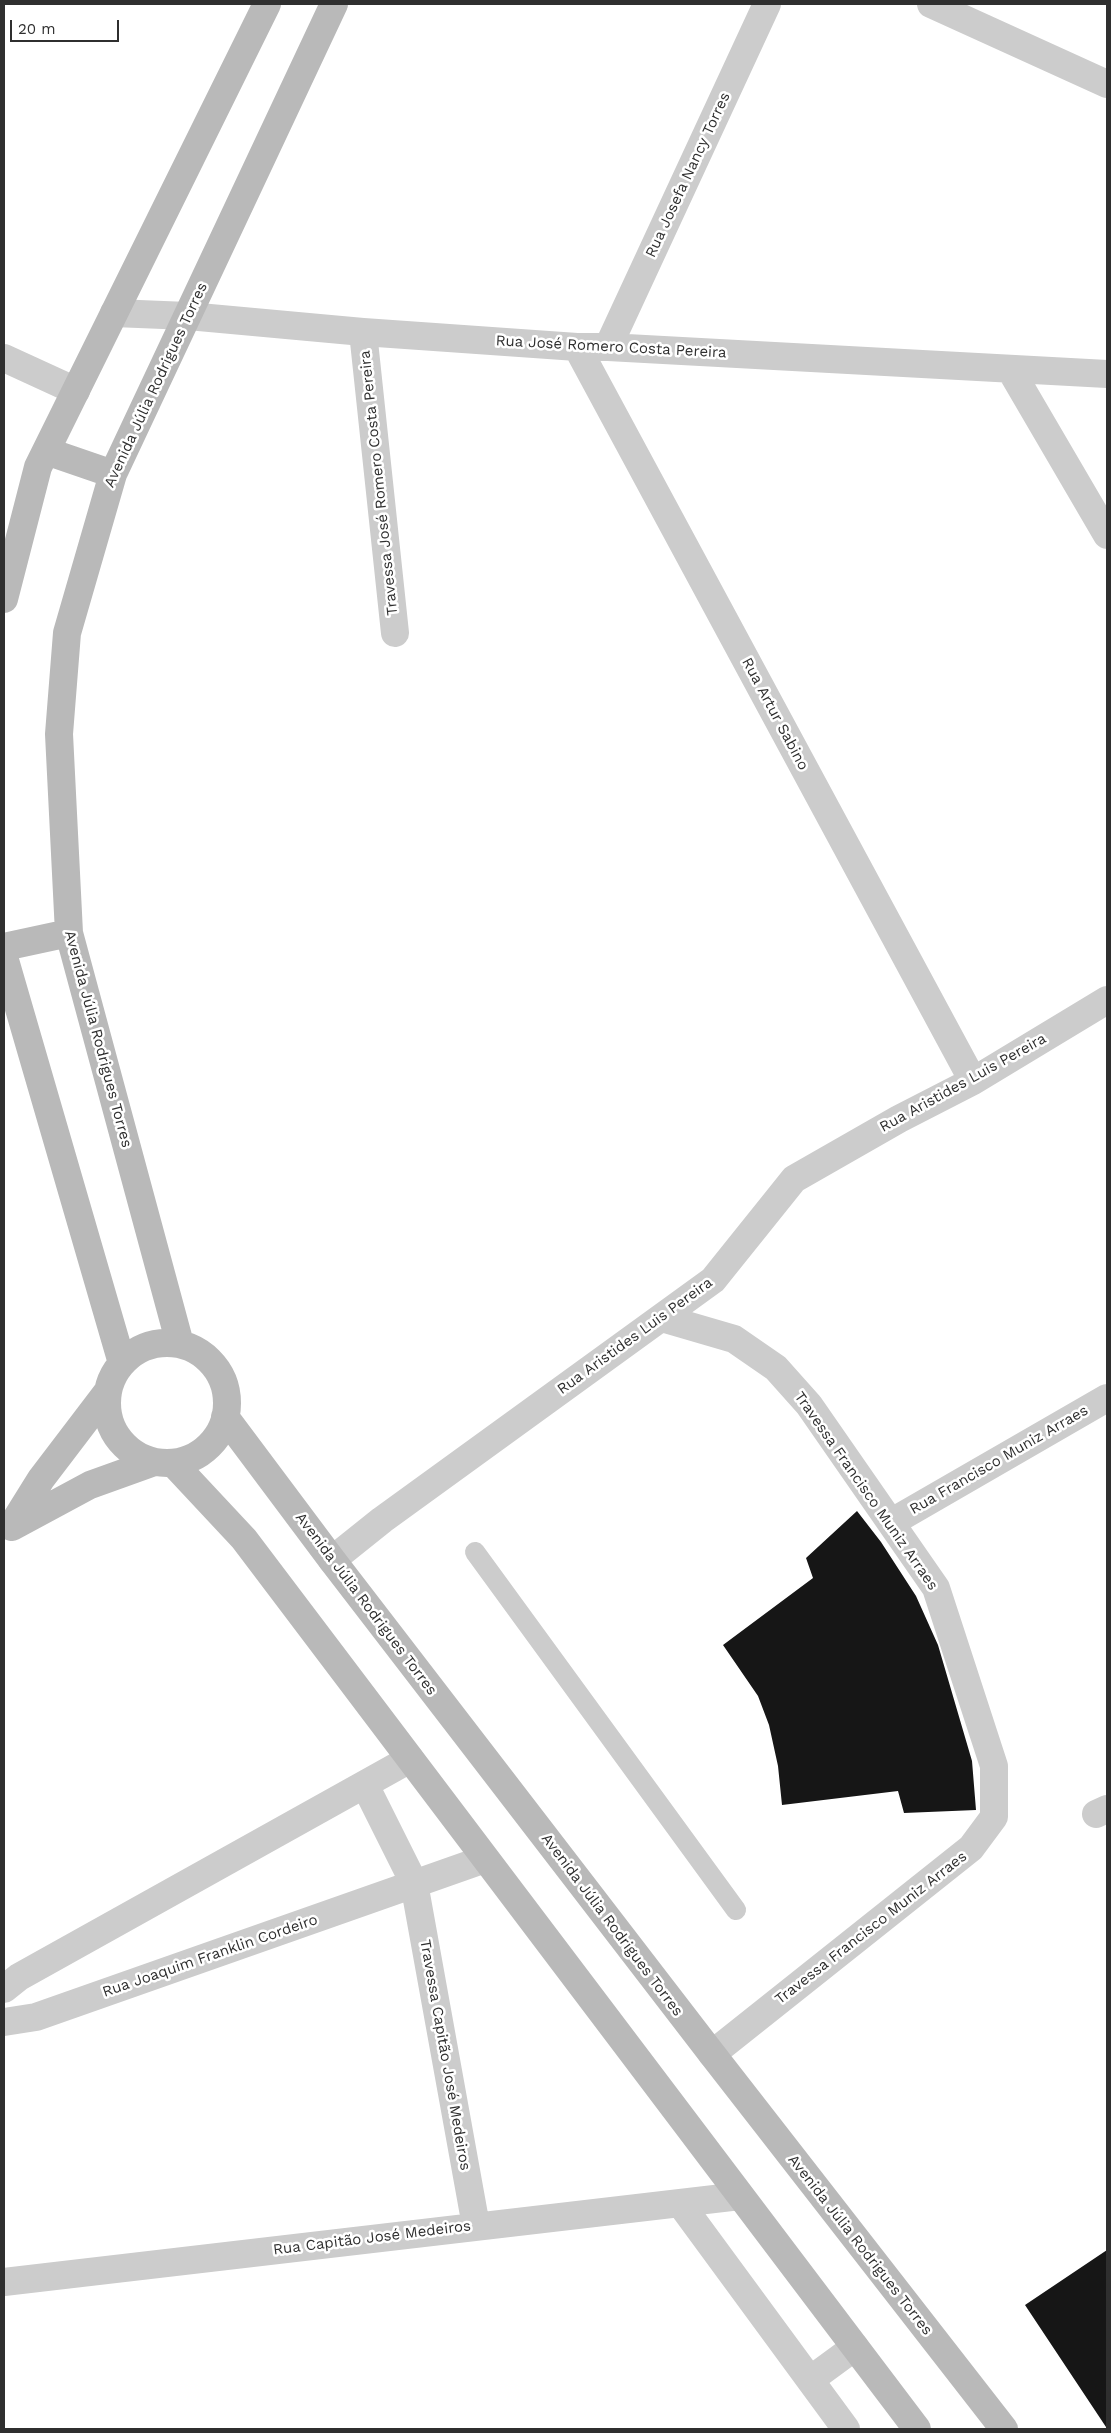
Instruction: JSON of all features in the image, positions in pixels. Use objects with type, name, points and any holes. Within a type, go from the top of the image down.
[{"type":"main road","points":[[4,599],[38,467],[267,4]]},
{"type":"main road","name":"Avenida Júlia Rodrigues Torres","points":[[180,1344],[69,934],[59,734],[67,633],[113,474],[334,4]]},
{"type":"main road","points":[[46,452],[113,474]]},
{"type":"main road","points":[[4,947],[69,934]]},
{"type":"main road","points":[[4,957],[122,1363]]},
{"type":"main road","points":[[7,1531],[90,1485],[164,1463],[191,1459],[207,1449],[218,1434],[226,1417],[227,1398],[222,1379],[212,1363],[197,1351],[180,1344],[148,1345],[134,1352],[122,1363],[113,1376],[108,1391],[107,1410],[112,1428],[122,1443],[137,1456],[164,1463],[244,1539],[916,2429]]},
{"type":"main road","points":[[7,1531],[46,1471],[108,1391]]},
{"type":"main road","name":"Avenida Júlia Rodrigues Torres","points":[[226,1417],[332,1560],[712,2054],[1004,2429]]},
{"type":"street","name":"Rua Josefa Nancy Torres","points":[[608,347],[767,4]]},
{"type":"street","points":[[932,4],[1107,84]]},
{"type":"street","name":"Rua José Romero Costa Pereira","points":[[114,313],[188,316],[364,332],[577,347],[608,347],[1107,374]]},
{"type":"street","name":"Travessa José Romero Costa Pereira","points":[[364,332],[395,633]]},
{"type":"street","name":"Rua Artur Sabino","points":[[577,347],[972,1081]]},
{"type":"street","points":[[4,358],[76,391]]},
{"type":"street","points":[[1010,369],[1107,535]]},
{"type":"street","name":"Rua Aristides Luis Pereira","points":[[332,1560],[382,1520],[713,1280],[794,1179],[899,1119],[972,1081],[1107,1000]]},
{"type":"street","name":"Travessa Francisco Muniz Arraes","points":[[662,1318],[734,1339],[776,1368],[809,1405],[936,1588],[994,1766],[994,1816],[971,1848],[712,2054]]},
{"type":"street","name":"Rua Francisco Muniz Arraes","points":[[892,1522],[1107,1398]]},
{"type":"street","points":[[4,1989],[19,1977],[410,1759]]},
{"type":"street","points":[[366,1785],[414,1883]]},
{"type":"street","name":"Rua Joaquim Franklin Cordeiro","points":[[4,2022],[36,2017],[485,1858]]},
{"type":"street","name":"Travessa Capitão José Medeiros","points":[[414,1883],[476,2226]]},
{"type":"street","name":"Rua Capitão José Medeiros","points":[[4,2282],[740,2196]]},
{"type":"street","points":[[680,2203],[846,2429]]},
{"type":"street","points":[[810,2380],[855,2348]]},
{"type":"lane","points":[[475,1552],[736,1910]]},
{"type":"building","points":[[857,1511],[881,1542],[916,1596],[938,1645],[972,1761],[976,1810],[904,1813],[898,1791],[782,1805],[778,1766],[769,1725],[758,1696],[723,1645],[813,1578],[806,1558]]},
{"type":"building","points":[[1107,2250],[1107,2426],[1106,2427],[1025,2305]]}]
